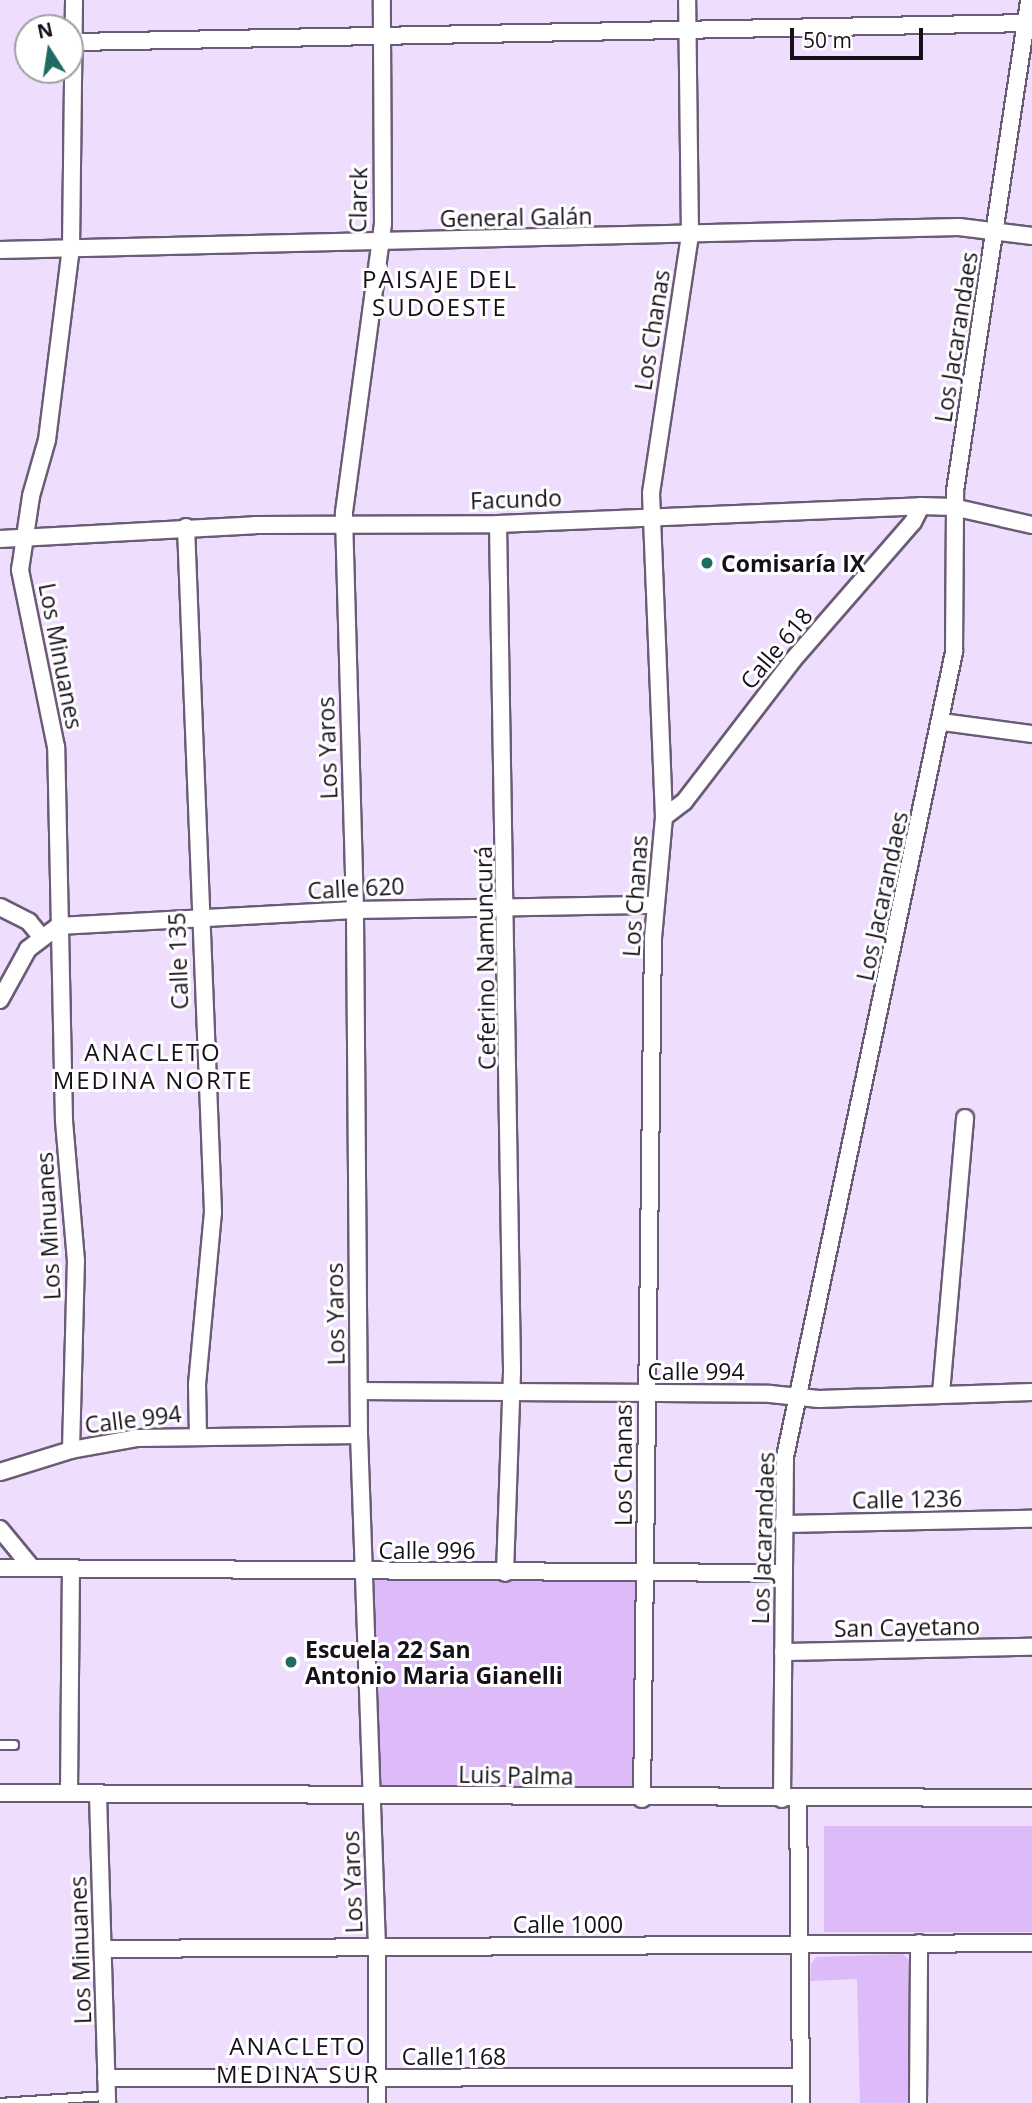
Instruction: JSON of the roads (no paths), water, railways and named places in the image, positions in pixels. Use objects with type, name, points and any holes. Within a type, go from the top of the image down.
[{"type":"street","name":"Clarck","points":[[344,525],[381,243],[379,34],[382,0]]},
{"type":"street","name":"Los Chanas","points":[[642,1799],[656,905],[664,817],[652,479],[690,236],[687,0]]},
{"type":"street","name":"Los Jacarandaes","points":[[801,2103],[799,1946],[783,1652],[785,1457],[942,722],[957,633],[953,508],[1030,0]]},
{"type":"street","points":[[84,42],[1026,23]]},
{"type":"street","name":"Los Minuanes","points":[[71,1450],[76,1261],[64,1119],[55,728],[20,570],[23,538],[47,440],[71,247],[74,84]]},
{"type":"street","name":"General Galán","points":[[0,250],[690,236],[959,227],[1032,236]]},
{"type":"street","name":"Facundo","points":[[0,540],[186,527],[498,524],[921,506],[953,508],[1032,525]]},
{"type":"street","name":"Calle 618","points":[[664,817],[684,802],[792,661],[913,522],[921,506]]},
{"type":"street","name":"Ceferino Namuncurá","points":[[498,524],[508,905],[512,1391],[505,1573]]},
{"type":"street","name":"Los Yaros","points":[[344,525],[355,910],[359,1435],[377,1947],[377,2103]]},
{"type":"street","name":"Calle 135","points":[[186,527],[199,920],[213,1212],[197,1384],[198,1434]]},
{"type":"street","points":[[942,722],[1032,734]]},
{"type":"street","name":"Calle 620","points":[[58,926],[355,910],[508,905],[656,905]]},
{"type":"street","points":[[0,906],[29,922],[40,935]]},
{"type":"street","points":[[0,1000],[40,935],[58,926]]},
{"type":"street","points":[[941,1393],[965,1118]]},
{"type":"street","name":"Calle 994","points":[[359,1391],[647,1393],[798,1398],[1032,1392]]},
{"type":"street","name":"Calle 994","points":[[0,1472],[71,1450],[138,1437],[198,1434],[359,1435]]},
{"type":"street","name":"Calle 1236","points":[[783,1524],[1032,1519]]},
{"type":"street","points":[[0,1529],[32,1568]]},
{"type":"street","name":"Calle 996","points":[[0,1568],[71,1572],[784,1573]]},
{"type":"street","points":[[69,1793],[71,1572]]},
{"type":"street","name":"San Cayetano","points":[[783,1652],[1032,1647]]},
{"type":"street","name":"Luis Palma","points":[[0,1793],[642,1799],[1032,1798]]},
{"type":"street","name":"Los Minuanes","points":[[98,1795],[106,2099]]},
{"type":"street","name":"Calle 1000","points":[[104,1949],[1032,1943]]},
{"type":"street","points":[[918,2103],[919,1944]]},
{"type":"street","name":"Calle1168","points":[[106,2078],[801,2077]]},
{"type":"lane","points":[[0,1745],[14,1745]]},
{"type":"lane","points":[[0,2103],[106,2099]]},
{"type":"place","name":"Comisaría IX","points":[[707,563]]},
{"type":"place","name":"Escuela 22 San Antonio Maria Gianelli","points":[[291,1662]]},
{"type":"district","name":"PAISAJE DEL SUDOESTE","points":[[440,293]]},
{"type":"district","name":"ANACLETO MEDINA NORTE","points":[[153,1066]]},
{"type":"district","name":"ANACLETO MEDINA SUR","points":[[298,2060]]}]
